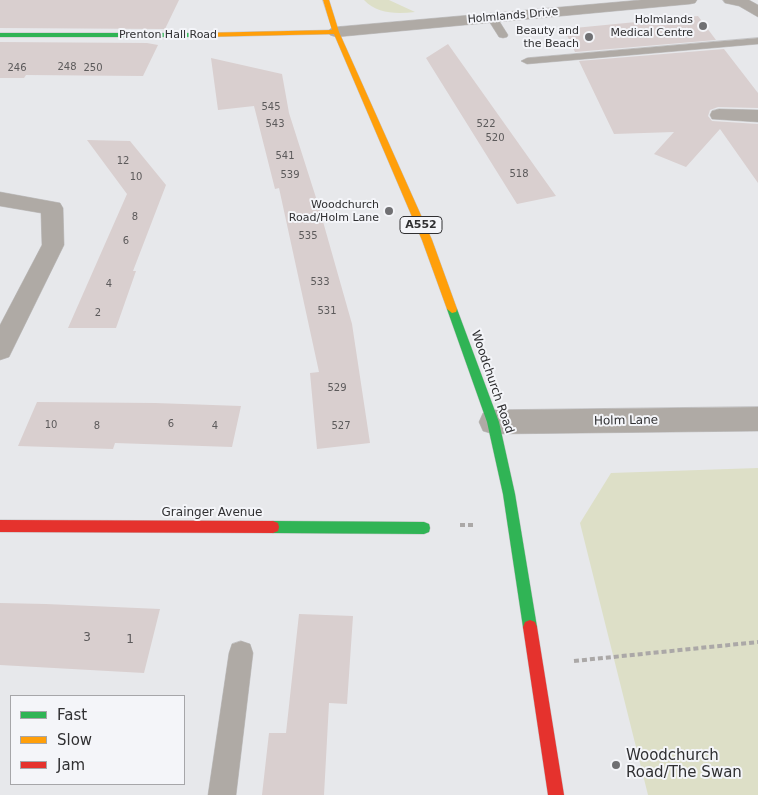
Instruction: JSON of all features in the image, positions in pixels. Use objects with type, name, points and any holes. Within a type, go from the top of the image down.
[{"type":"main road","name":"Woodchurch Road","points":[[326,0],[336,32],[427,240],[493,422],[513,522],[556,795]]},
{"type":"main road","name":"Prenton Hall Road","points":[[0,35],[175,36],[336,32]]},
{"type":"main road","name":"Grainger Avenue","points":[[0,526],[424,528]]},
{"type":"street","name":"Holmlands Drive","points":[[336,32],[492,18],[626,3],[690,0]]},
{"type":"street","points":[[730,0],[744,3],[758,12]]},
{"type":"street","points":[[715,117],[758,116]]},
{"type":"street","points":[[0,199],[52,208],[53,245],[0,350]]},
{"type":"street","name":"Holm Lane","points":[[493,422],[758,420]]},
{"type":"lane","points":[[492,18],[503,35]]},
{"type":"lane","points":[[527,61],[758,41]]},
{"type":"lane","points":[[222,795],[241,653]]},
{"type":"path","points":[[424,528],[513,522]]},
{"type":"path","points":[[536,665],[758,642]]},
{"type":"green space","points":[[364,0],[389,0],[415,12],[387,12],[369,5]]},
{"type":"green space","points":[[758,468],[758,795],[648,795],[580,523],[611,473]]},
{"type":"building","points":[[0,0],[179,0],[165,29],[0,28]]},
{"type":"building","points":[[698,16],[716,40],[575,52],[564,29]]},
{"type":"building","points":[[0,42],[147,43],[158,45],[143,76],[26,75],[24,78],[0,78]]},
{"type":"building","points":[[448,44],[556,196],[517,204],[426,58]]},
{"type":"building","points":[[724,49],[758,93],[758,108],[718,107],[710,110],[708,116],[712,121],[758,124],[758,183],[720,129],[686,167],[654,154],[674,132],[614,134],[579,61]]},
{"type":"building","points":[[211,58],[282,74],[289,113],[318,204],[352,324],[370,443],[317,449],[310,373],[319,372],[279,188],[275,189],[254,106],[218,110]]},
{"type":"building","points":[[87,140],[130,141],[166,185],[133,271],[136,271],[116,328],[68,328],[127,194]]},
{"type":"building","points":[[37,402],[241,406],[232,447],[115,443],[113,449],[18,446]]},
{"type":"building","points":[[0,603],[160,609],[144,673],[0,665]]},
{"type":"building","points":[[299,614],[353,616],[347,704],[329,703],[324,795],[262,795],[269,733],[286,733]]},
{"type":"traffic: fast","points":[[0,35],[199,35]]},
{"type":"traffic: fast","points":[[452,309],[493,422],[509,494],[530,627]]},
{"type":"traffic: fast","points":[[273,527],[424,528]]},
{"type":"traffic: slow","points":[[326,0],[336,32],[427,240],[452,309]]},
{"type":"traffic: slow","points":[[199,35],[336,32]]},
{"type":"traffic: jam","points":[[0,526],[273,527]]},
{"type":"traffic: jam","points":[[530,627],[556,795]]},
{"type":"place","name":"Holmlands Medical Centre","points":[[703,26]]},
{"type":"place","name":"Beauty and the Beach","points":[[589,37]]},
{"type":"place","name":"Woodchurch Road/Holm Lane","points":[[389,211]]},
{"type":"place","name":"Woodchurch Road/The Swan","points":[[616,765]]}]
